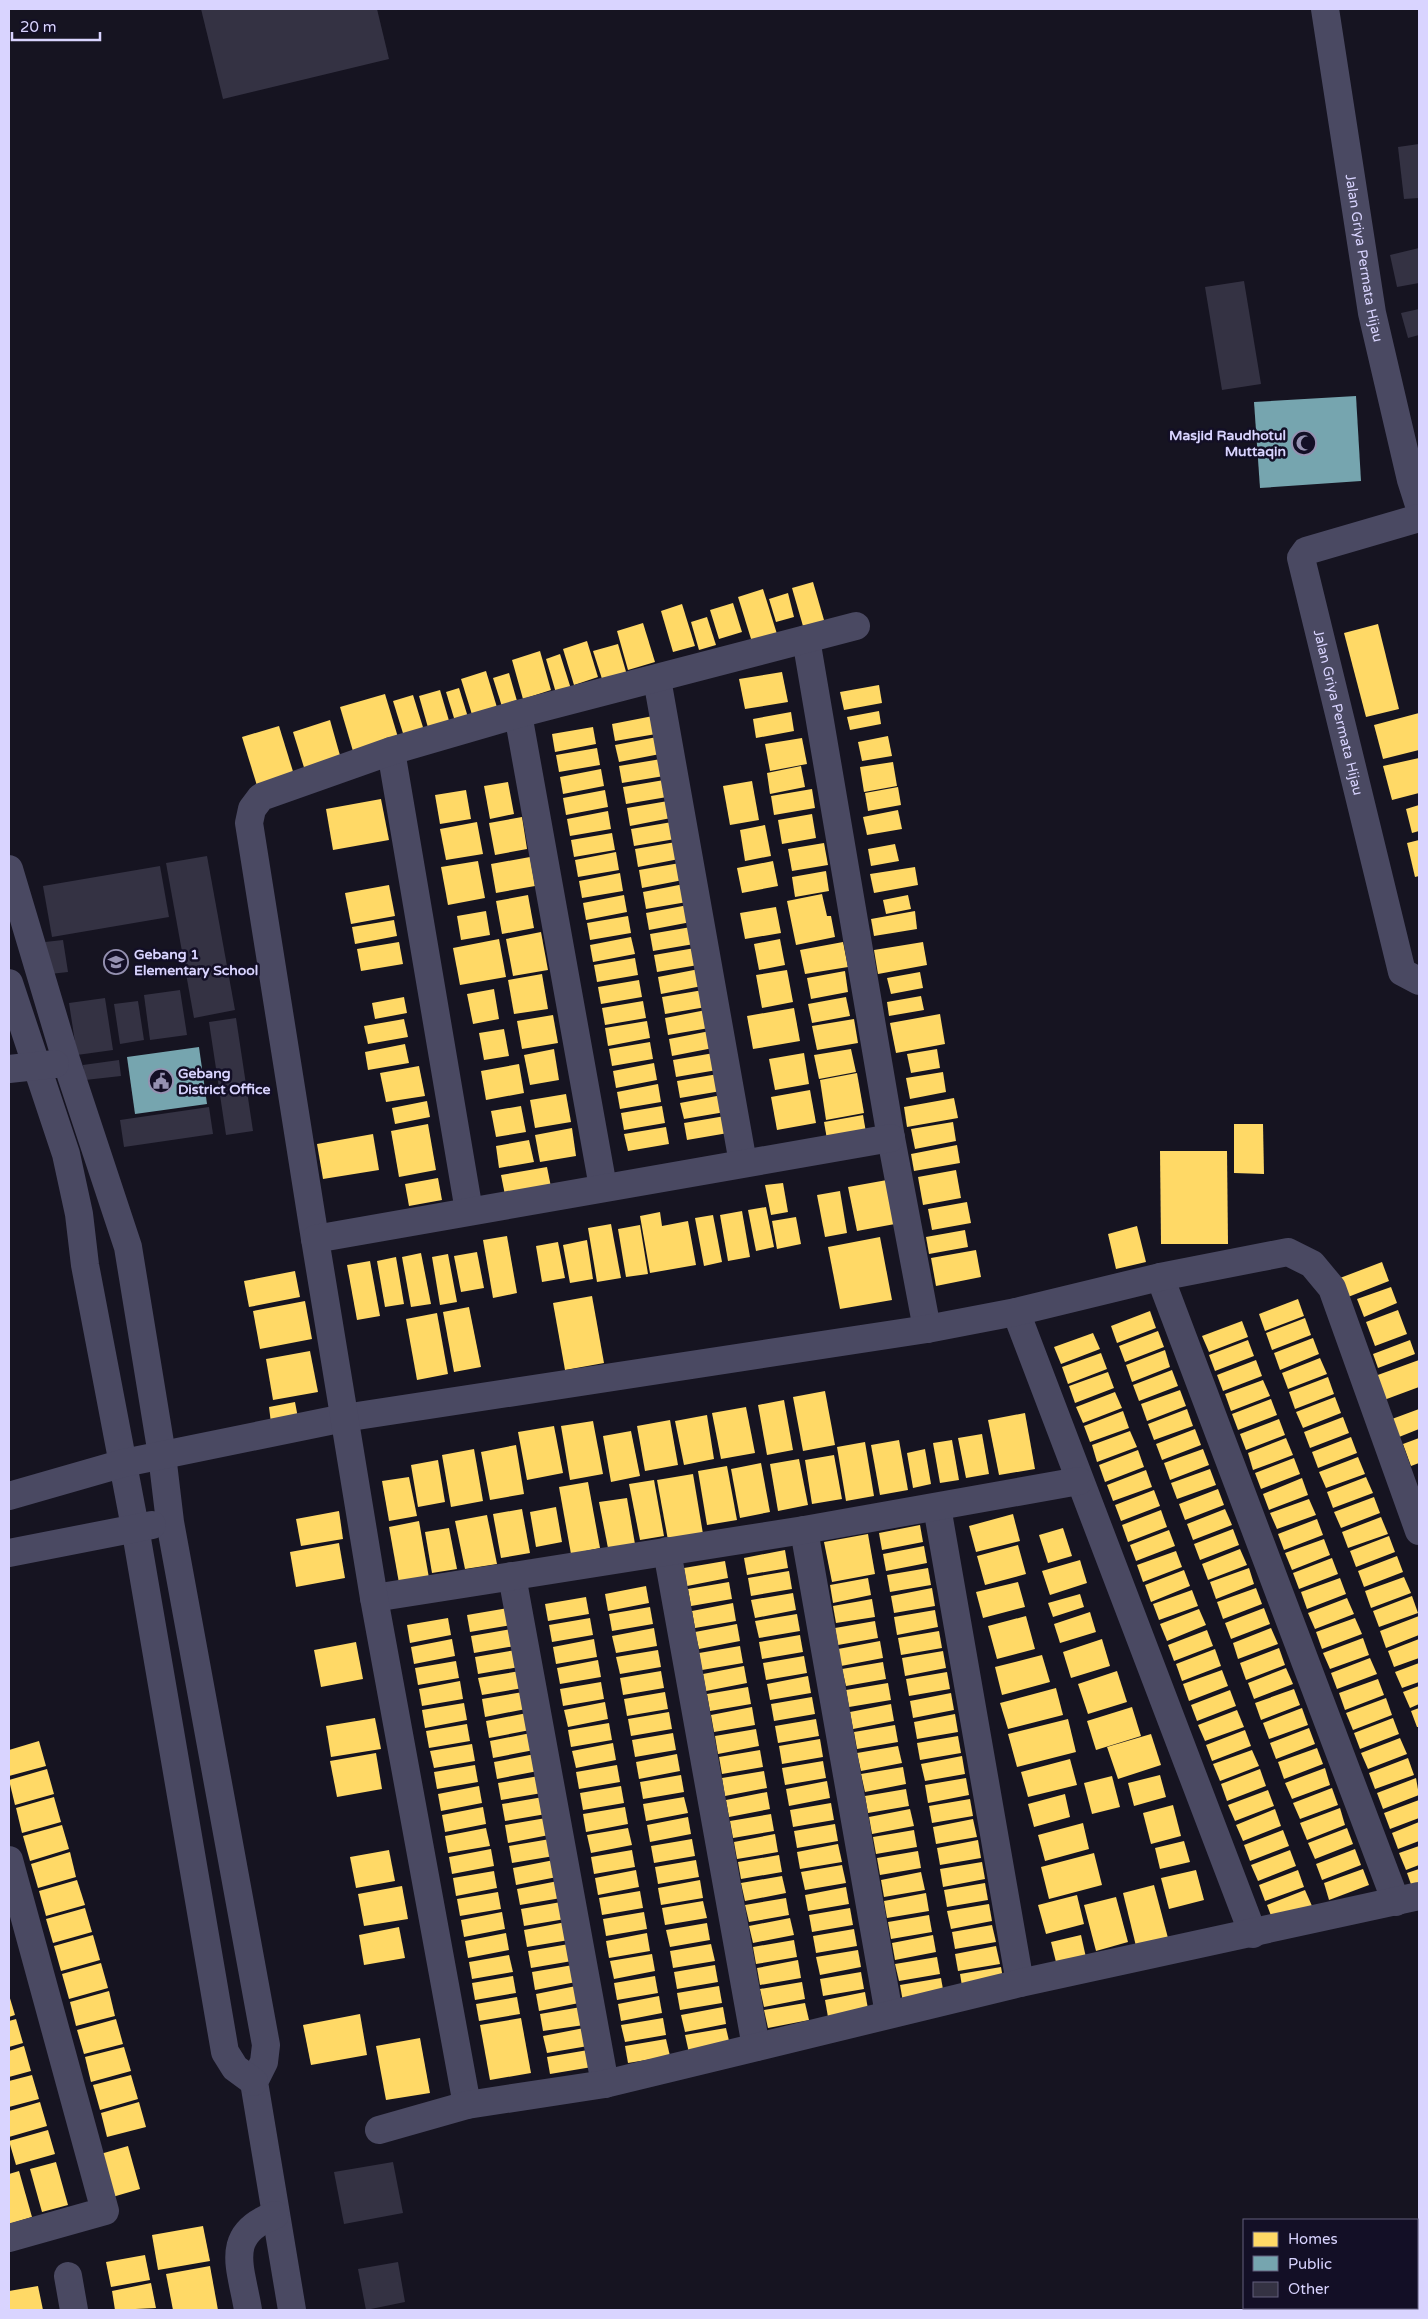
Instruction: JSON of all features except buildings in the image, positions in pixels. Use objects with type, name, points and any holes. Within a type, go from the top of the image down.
[{"type":"street","name":"Jalan Griya Permata Hijau","points":[[1325,9],[1372,313],[1411,480],[1419,505]]},
{"type":"street","name":"Jalan Griya Permata Hijau","points":[[1419,518],[1306,551],[1301,558],[1301,568],[1402,972],[1419,981]]},
{"type":"street","points":[[467,2106],[374,1598],[344,1418],[249,823],[252,809],[261,797],[391,751],[518,714],[856,626]]},
{"type":"street","points":[[806,639],[891,1138],[927,1329]]},
{"type":"street","points":[[656,679],[743,1163]]},
{"type":"street","points":[[518,714],[603,1187]]},
{"type":"street","points":[[391,751],[469,1211]]},
{"type":"street","points":[[9,869],[67,1063],[128,1247],[162,1455],[170,1522],[266,2045],[264,2062],[254,2082],[292,2310]]},
{"type":"street","points":[[9,983],[66,1154],[124,1463],[225,2052],[235,2068],[254,2082]]},
{"type":"street","points":[[9,1069],[67,1063]]},
{"type":"street","points":[[315,1239],[891,1138]]},
{"type":"street","points":[[9,1496],[124,1463],[344,1418],[927,1329],[1016,1312],[1160,1278],[1288,1252],[1312,1264],[1332,1288],[1419,1531]]},
{"type":"street","points":[[379,2130],[467,2106],[605,2084],[1020,1983],[1408,1899],[1160,1278]]},
{"type":"street","points":[[1016,1312],[1253,1934]]},
{"type":"street","points":[[374,1598],[804,1530],[1079,1481]]},
{"type":"street","points":[[937,1506],[1020,1983]]},
{"type":"street","points":[[9,1553],[135,1527],[170,1522]]},
{"type":"street","points":[[804,1530],[889,2014]]},
{"type":"street","points":[[667,1551],[756,2047]]},
{"type":"street","points":[[512,1576],[605,2084]]},
{"type":"street","points":[[9,1860],[105,2211],[9,2238]]},
{"type":"street","points":[[248,2310],[238,2252],[246,2232],[258,2221],[275,2215]]},
{"type":"street","points":[[68,2276],[74,2310]]},
{"type":"place","name":"Masjid Raudhotul Muttaqin","points":[[1304,443]]},
{"type":"place","name":"Gebang 1 Elementary School","points":[[116,962]]},
{"type":"place","name":"Gebang District Office","points":[[161,1081]]}]
